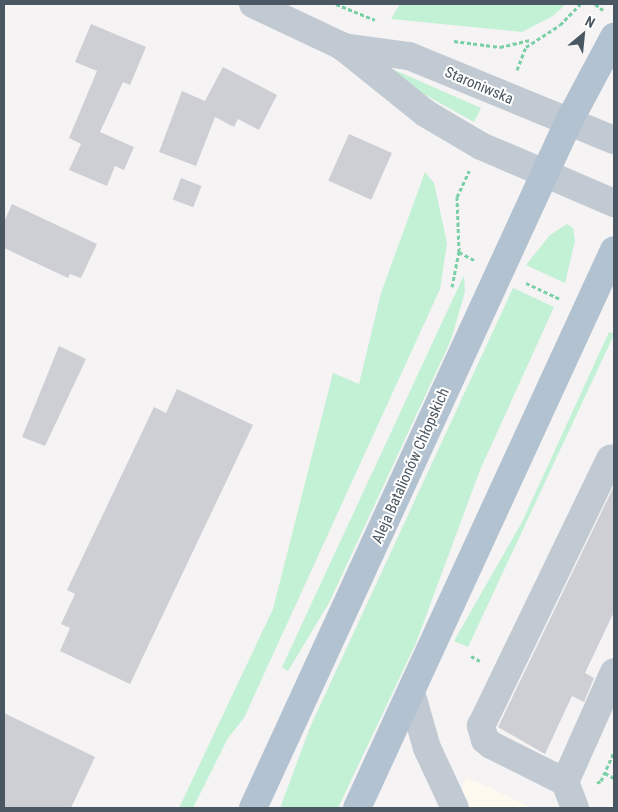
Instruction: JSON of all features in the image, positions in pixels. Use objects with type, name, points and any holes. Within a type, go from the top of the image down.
[{"type":"main road","name":"Aleja Batalionów Chłopskich","points":[[253,808],[546,175],[568,123],[614,37]]},
{"type":"main road","points":[[357,808],[614,250]]},
{"type":"street","name":"Staroniwska","points":[[252,4],[342,46],[425,113],[481,146],[614,204]]},
{"type":"street","name":"Staroniwska","points":[[342,46],[409,56],[568,123],[614,140]]},
{"type":"street","points":[[576,808],[565,782],[491,745],[482,734],[481,726],[610,458]]},
{"type":"street","points":[[565,782],[614,672]]},
{"type":"street","points":[[411,692],[427,748],[455,808]]},
{"type":"path","points":[[522,58],[532,40],[560,25],[580,4]]},
{"type":"path","points":[[459,252],[585,310]]},
{"type":"path","points":[[614,752],[605,773],[614,778]]},
{"type":"shaded area","points":[[467,777],[532,808],[452,808]]},
{"type":"green space","points":[[400,4],[566,4],[553,16],[522,32],[391,19]]},
{"type":"green space","points":[[374,61],[481,108],[474,122],[370,64]]},
{"type":"green space","points":[[425,172],[434,183],[447,243],[440,289],[244,718],[228,738],[193,808],[179,808],[273,609],[333,373],[359,384],[381,293]]},
{"type":"green space","points":[[567,224],[573,228],[575,241],[565,283],[526,265],[550,235]]},
{"type":"green space","points":[[464,275],[465,292],[451,340],[329,603],[288,671],[282,667]]},
{"type":"green space","points":[[513,288],[554,307],[480,470],[416,643],[338,808],[280,808],[311,725]]},
{"type":"green space","points":[[609,332],[614,334],[611,341],[468,647],[454,641],[522,522]]},
{"type":"building","points":[[91,24],[146,47],[130,85],[123,82],[100,132],[134,147],[124,170],[115,166],[107,186],[69,170],[81,144],[69,138],[97,71],[75,62]]},
{"type":"building","points":[[223,67],[277,95],[259,130],[238,119],[234,127],[215,117],[196,166],[159,152],[182,91],[205,101]]},
{"type":"building","points":[[349,134],[392,153],[371,200],[328,181]]},
{"type":"building","points":[[181,178],[202,186],[193,207],[173,199]]},
{"type":"building","points":[[12,204],[97,244],[81,278],[70,274],[68,278],[4,248],[4,222]]},
{"type":"building","points":[[59,346],[86,359],[45,446],[22,437]]},
{"type":"building","points":[[177,389],[253,425],[130,684],[60,651],[70,628],[61,624],[75,594],[67,590],[154,407],[166,413]]},
{"type":"building","points":[[614,486],[614,612],[585,673],[594,678],[584,702],[572,696],[545,754],[498,727]]},
{"type":"building","points":[[4,713],[95,757],[71,808],[4,808]]}]
